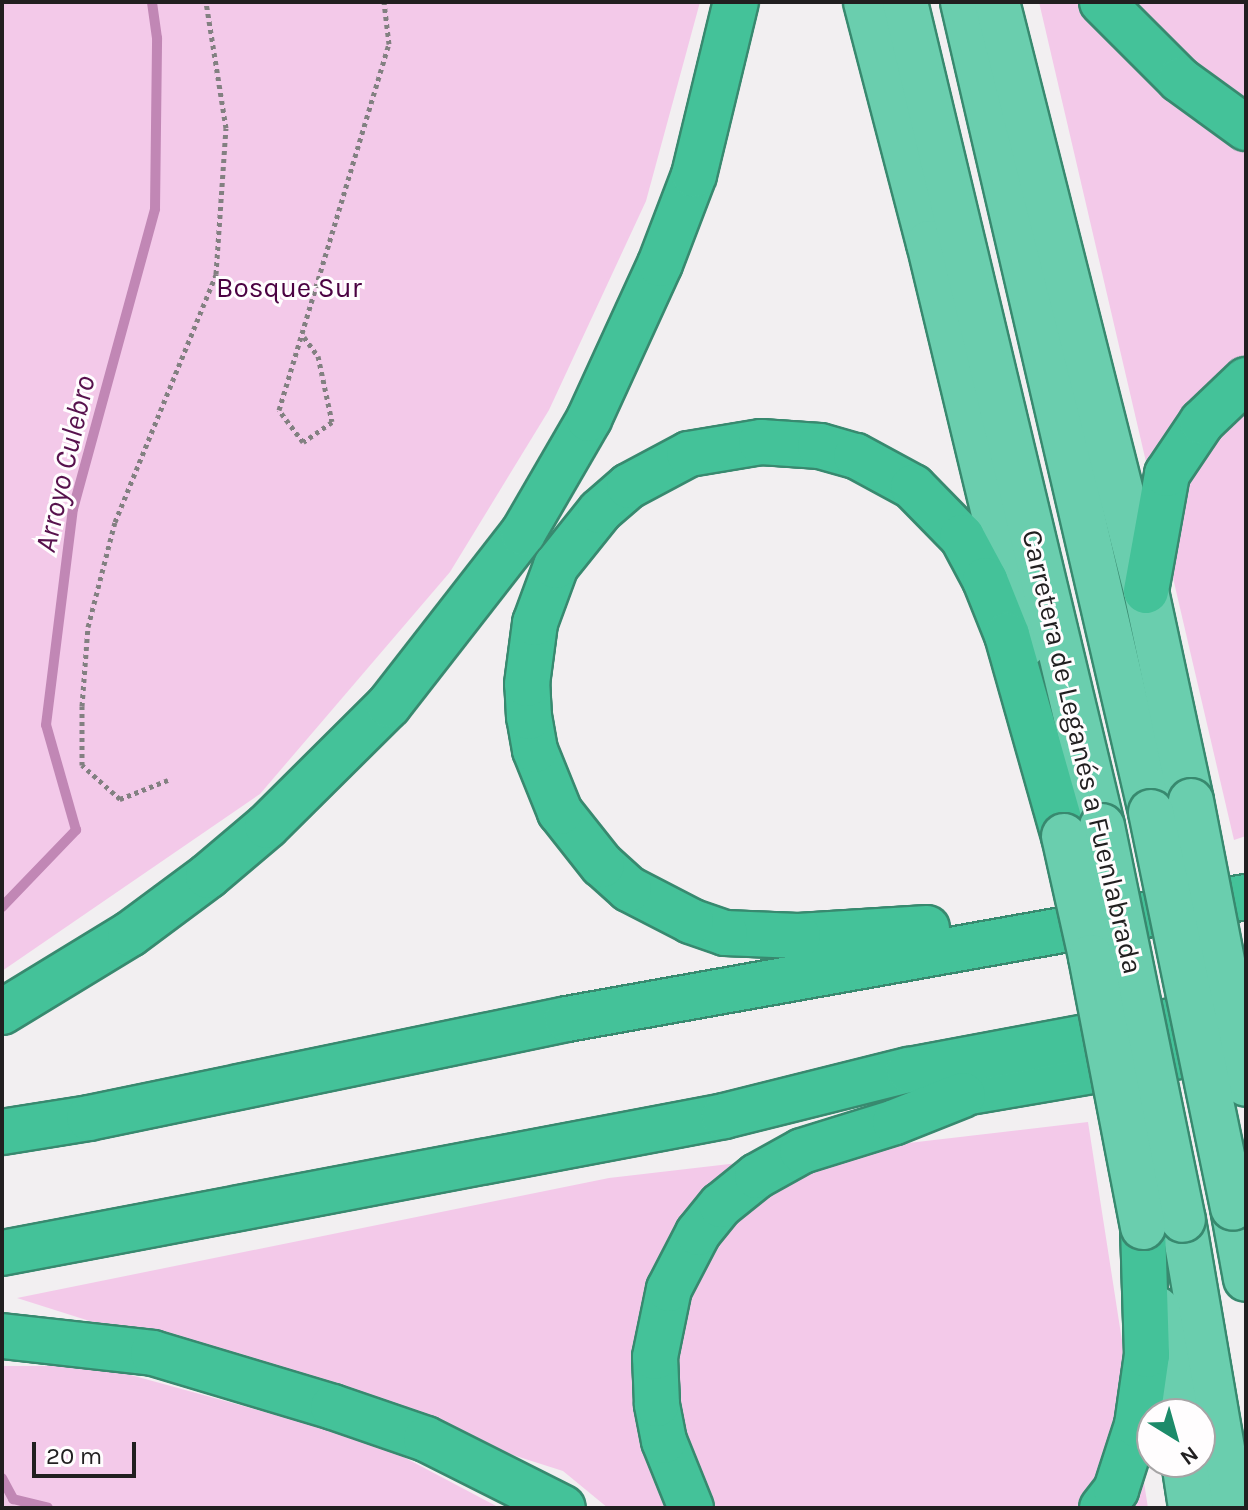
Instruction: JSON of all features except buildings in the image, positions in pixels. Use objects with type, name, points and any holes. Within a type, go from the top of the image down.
[{"type":"highway","points":[[2,1012],[130,934],[208,876],[267,826],[389,705],[523,533],[589,419],[660,264],[694,175],[736,2]]},
{"type":"highway","points":[[866,2],[987,483],[1083,831]]},
{"type":"highway","name":"Carretera de Leganés a Fuenlabrada","points":[[905,2],[1083,831],[1163,1224],[1232,1508]]},
{"type":"highway","name":"Carretera de Leganés a Fuenlabrada","points":[[963,2],[1171,807],[1246,1279]]},
{"type":"highway","points":[[997,2],[1146,591],[1171,807],[1246,1084]]},
{"type":"highway","points":[[1102,2],[1180,80],[1246,128]]},
{"type":"highway","points":[[1146,591],[1167,474],[1202,422],[1246,380]]},
{"type":"highway","points":[[927,928],[798,936],[725,933],[679,915],[629,889],[602,865],[560,812],[533,739],[527,684],[532,635],[556,566],[600,511],[629,486],[689,454],[761,442],[820,446],[856,456],[913,487],[962,537],[985,580],[1083,831]]},
{"type":"highway","points":[[567,1019],[927,928],[1246,869]]},
{"type":"highway","points":[[2,1132],[89,1118],[567,1019],[1246,897]]},
{"type":"highway","points":[[2,1253],[724,1116],[909,1070],[1246,1007]]},
{"type":"highway","points":[[724,1116],[963,1095],[1246,1044]]},
{"type":"highway","points":[[691,1508],[664,1441],[657,1404],[655,1357],[669,1289],[698,1233],[721,1205],[757,1176],[802,1151],[895,1122],[963,1095]]},
{"type":"highway","points":[[1163,1224],[1175,1398]]},
{"type":"highway","points":[[1102,1508],[1116,1490],[1137,1425],[1163,1224]]},
{"type":"highway","points":[[2,1336],[153,1353],[333,1407],[426,1439],[563,1508]]},
{"type":"highway","points":[[1186,1478],[1191,1508]]},
{"type":"path","points":[[168,780],[120,799],[82,765],[82,706],[88,627],[115,522],[216,274],[226,128],[206,2]]},
{"type":"path","points":[[304,337],[318,356],[332,422],[303,442],[279,410],[304,337],[389,44],[384,2]]},
{"type":"green space","name":"Bosque Sur","points":[[2,2],[700,2],[646,201],[549,410],[450,572],[260,794],[2,971]]},
{"type":"green space","points":[[1039,2],[1246,2],[1246,836],[1234,840]]},
{"type":"green space","points":[[1088,1122],[1136,1431],[1136,1478],[1143,1478],[1148,1508],[608,1508],[563,1471],[17,1298],[609,1178]]},
{"type":"green space","points":[[2,1366],[98,1366],[377,1443],[500,1508],[2,1508]]},
{"type":"waterway","name":"Arroyo Culebro","points":[[2,907],[76,830],[46,725],[73,509],[155,209],[157,38],[152,2]]},
{"type":"waterway","name":"Arroyo Culebro","points":[[2,1478],[13,1499],[48,1508]]}]
